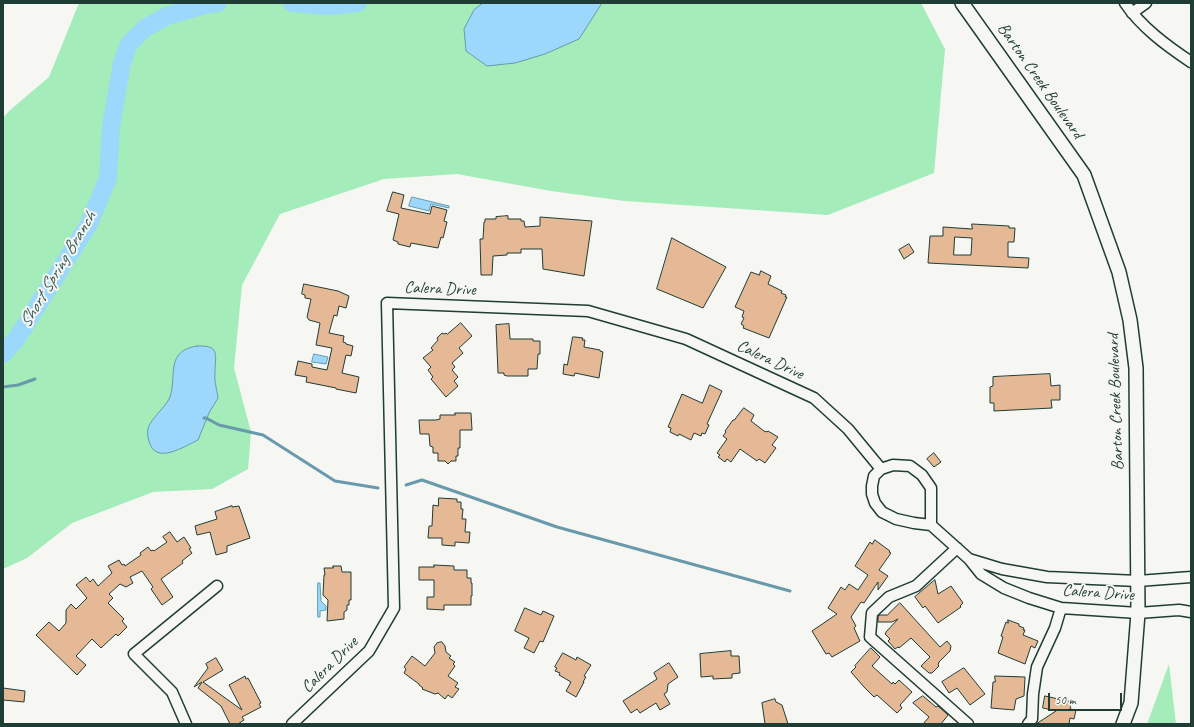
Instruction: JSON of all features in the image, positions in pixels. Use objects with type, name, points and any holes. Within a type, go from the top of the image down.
[{"type":"street","name":"Barton Creek Boulevard","points":[[962,3],[1084,174],[1119,272],[1130,320],[1136,368],[1138,613],[1130,703],[1123,724]]},
{"type":"street","points":[[1125,3],[1132,13],[1154,34],[1191,62]]},
{"type":"street","points":[[1132,13],[1146,3]]},
{"type":"street","name":"Calera Drive","points":[[292,724],[369,651],[394,608],[388,303],[588,311],[686,339],[814,398],[848,429],[881,469]]},
{"type":"street","points":[[893,465],[910,466],[922,475],[931,488],[931,525],[896,519],[882,512],[875,504],[872,486],[874,476],[881,469],[893,465]]},
{"type":"street","name":"Calera Drive","points":[[931,525],[969,559],[981,574],[1004,588],[1029,598],[1061,608],[1138,613],[1179,610],[1191,612]]},
{"type":"street","points":[[957,548],[916,586],[889,598],[872,613],[870,637],[968,724]]},
{"type":"street","name":"Calera Drive","points":[[969,559],[1002,569],[1047,577],[1138,581],[1191,577]]},
{"type":"street","points":[[186,724],[172,692],[134,654],[217,586]]},
{"type":"street","points":[[1028,724],[1032,719],[1032,694],[1037,667],[1055,628],[1061,608]]},
{"type":"green space","points":[[79,3],[921,3],[945,49],[934,173],[828,215],[625,201],[551,191],[457,174],[384,179],[280,214],[242,285],[234,368],[251,432],[248,469],[212,489],[153,492],[72,523],[27,558],[3,569],[3,118],[9,111],[49,77]]},
{"type":"green space","points":[[1169,664],[1176,724],[1147,724]]},
{"type":"water","points":[[483,3],[602,3],[579,39],[545,54],[515,63],[487,66],[466,51],[464,29],[474,10]]},
{"type":"water","points":[[412,197],[449,206],[449,208],[431,204],[429,211],[409,206]]},
{"type":"water","points":[[197,346],[210,347],[215,352],[215,379],[218,398],[209,413],[198,440],[178,450],[164,453],[157,452],[152,448],[149,441],[149,426],[170,397],[176,359],[180,353]]},
{"type":"water","points":[[314,354],[328,357],[326,364],[312,362]]},
{"type":"water","points":[[318,583],[320,583],[321,601],[326,606],[326,610],[320,611],[320,617],[318,617]]},
{"type":"building","points":[[393,192],[404,195],[401,208],[430,214],[432,206],[447,210],[444,221],[447,222],[443,238],[441,237],[438,248],[411,243],[410,247],[398,244],[398,242],[393,240],[399,214],[387,211]]},
{"type":"building","points":[[508,216],[508,219],[521,219],[521,221],[524,221],[525,227],[540,226],[540,217],[592,221],[584,276],[543,269],[542,249],[521,249],[521,253],[507,253],[507,255],[493,256],[492,275],[481,275],[480,239],[483,239],[485,219],[496,219],[496,217]]},
{"type":"building","points":[[972,224],[1009,226],[1009,228],[1015,228],[1014,242],[1008,242],[1008,257],[1029,258],[1028,268],[928,263],[930,236],[943,236],[943,227],[972,229]],"holes":[[[955,237],[972,238],[971,255],[954,255]]]},
{"type":"building","points":[[672,238],[726,267],[703,308],[657,289]]},
{"type":"building","points":[[909,244],[914,252],[904,259],[899,250]]},
{"type":"building","points":[[761,271],[771,276],[768,284],[782,291],[781,293],[787,297],[769,338],[743,328],[744,326],[741,324],[744,318],[742,317],[744,311],[735,307],[751,272],[759,275]]},
{"type":"building","points":[[304,284],[338,291],[349,296],[346,308],[339,306],[337,316],[334,315],[329,333],[344,336],[343,342],[353,346],[351,356],[346,355],[342,373],[359,377],[356,393],[306,382],[307,377],[295,375],[298,361],[312,364],[312,367],[327,370],[332,348],[316,345],[320,323],[309,320],[307,317],[311,299],[305,298],[305,295],[302,294]]},
{"type":"building","points":[[461,323],[472,336],[459,348],[463,353],[452,363],[455,367],[452,370],[458,377],[454,381],[458,386],[446,397],[431,379],[433,377],[428,370],[431,367],[423,358],[433,350],[431,348],[442,333],[447,334]]},
{"type":"building","points":[[509,324],[510,339],[533,339],[533,341],[540,341],[540,354],[538,354],[537,369],[528,369],[528,376],[507,376],[504,375],[504,373],[498,373],[496,325]]},
{"type":"building","points":[[573,337],[583,338],[582,340],[585,340],[584,347],[603,352],[599,378],[575,373],[574,376],[563,374],[564,364],[567,365]]},
{"type":"building","points":[[1050,374],[1051,386],[1060,385],[1060,400],[1051,400],[1052,408],[994,411],[994,403],[990,403],[990,387],[993,386],[993,377]]},
{"type":"building","points":[[710,385],[722,391],[707,424],[709,425],[705,434],[702,433],[701,436],[694,433],[691,440],[679,434],[678,436],[670,432],[671,428],[668,427],[682,394],[702,403]]},
{"type":"building","points":[[744,408],[754,415],[751,421],[764,431],[768,431],[778,437],[772,445],[776,448],[765,463],[759,459],[757,461],[740,449],[731,462],[727,459],[725,462],[718,457],[720,455],[717,453],[727,439],[723,436],[726,432],[725,431]]},
{"type":"building","points":[[455,413],[471,413],[472,430],[460,430],[460,448],[458,448],[458,456],[456,456],[456,461],[451,461],[448,464],[445,461],[438,461],[438,453],[433,453],[433,447],[430,446],[429,434],[420,434],[419,420],[436,420],[440,419],[440,415],[455,415]]},
{"type":"building","points":[[934,453],[941,462],[934,467],[927,459]]},
{"type":"building","points":[[439,498],[457,499],[457,502],[461,502],[461,509],[463,509],[462,519],[466,519],[465,532],[470,532],[469,543],[455,542],[455,546],[442,545],[442,538],[428,538],[429,526],[432,526],[433,505],[438,506]]},
{"type":"building","points":[[232,506],[239,506],[250,538],[227,546],[227,552],[216,555],[210,532],[197,535],[195,526],[217,519],[215,512]]},
{"type":"building","points":[[170,532],[177,542],[184,537],[191,548],[189,549],[192,553],[182,561],[183,563],[161,579],[173,597],[162,605],[151,589],[153,587],[142,571],[130,577],[133,583],[126,587],[120,584],[109,594],[113,598],[108,603],[124,619],[122,621],[127,627],[118,636],[116,634],[101,648],[92,639],[76,656],[86,665],[77,675],[36,635],[49,622],[59,631],[66,623],[66,610],[71,604],[76,609],[87,598],[76,585],[86,577],[90,582],[93,579],[98,586],[112,573],[108,566],[119,560],[122,565],[124,564],[125,566],[141,555],[140,553],[148,547],[151,551],[154,551],[167,542],[163,537]]},
{"type":"building","points":[[875,540],[891,553],[879,570],[888,576],[878,590],[878,582],[864,603],[861,602],[851,617],[856,626],[854,628],[860,641],[832,657],[829,653],[826,654],[812,631],[837,614],[828,608],[841,587],[845,590],[849,584],[858,590],[868,575],[855,566],[870,542],[872,544]]},
{"type":"building","points":[[434,565],[454,566],[454,570],[467,570],[467,578],[471,578],[472,583],[471,605],[444,605],[444,610],[427,609],[427,597],[434,597],[434,580],[419,580],[419,567],[434,567]]},
{"type":"building","points":[[333,566],[341,566],[342,572],[351,572],[351,600],[349,600],[347,610],[344,612],[344,619],[327,621],[328,600],[323,595],[325,575],[324,568],[333,568]]},
{"type":"building","points":[[935,580],[938,594],[951,586],[963,603],[960,606],[961,607],[938,623],[925,606],[923,608],[915,597]]},
{"type":"building","points":[[900,603],[940,647],[947,641],[951,646],[950,651],[939,662],[939,666],[932,673],[929,673],[921,666],[930,657],[911,638],[899,648],[898,647],[895,649],[888,641],[890,639],[885,634],[898,619],[892,622],[878,622],[878,616],[887,615]]},
{"type":"building","points":[[525,608],[541,615],[543,611],[554,616],[543,642],[540,641],[534,653],[524,648],[529,638],[515,631]]},
{"type":"building","points":[[1008,620],[1019,624],[1019,626],[1024,628],[1023,630],[1025,630],[1023,635],[1038,641],[1035,648],[1031,646],[1025,664],[998,653],[1003,637],[1001,636],[1006,622],[1008,623]]},
{"type":"building","points":[[442,642],[445,646],[446,652],[451,656],[449,658],[455,662],[453,664],[455,666],[448,676],[458,683],[455,687],[459,689],[452,698],[448,695],[445,699],[438,693],[435,694],[422,689],[423,688],[419,684],[404,673],[406,669],[404,667],[412,656],[425,666],[435,653],[434,647],[437,643]]},
{"type":"building","points":[[871,648],[880,657],[872,666],[892,684],[893,682],[895,684],[899,680],[912,692],[900,705],[902,708],[897,713],[877,695],[874,697],[851,672]]},
{"type":"building","points":[[731,651],[731,656],[739,656],[740,673],[732,674],[732,678],[713,679],[713,676],[701,677],[700,654]]},
{"type":"building","points":[[563,653],[576,660],[577,657],[591,665],[584,676],[586,677],[576,697],[566,691],[571,682],[555,671],[557,668],[555,667]]},
{"type":"building","points":[[216,658],[223,670],[203,682],[242,710],[229,685],[245,676],[246,679],[248,678],[261,703],[259,704],[261,707],[242,717],[244,720],[238,724],[230,724],[221,706],[198,688],[202,682],[194,687],[208,668],[206,664]]},
{"type":"building","points":[[669,663],[678,677],[668,684],[667,692],[664,694],[670,704],[660,710],[656,703],[640,713],[637,709],[631,713],[623,701],[657,679],[654,673]]},
{"type":"building","points":[[964,668],[985,694],[970,705],[957,688],[949,693],[942,682]]},
{"type":"building","points":[[995,676],[1025,677],[1024,696],[1016,699],[1014,710],[991,708],[993,682],[995,682]]},
{"type":"building","points":[[3,688],[25,691],[24,702],[3,700]]},
{"type":"building","points":[[923,696],[948,715],[941,724],[923,724],[929,717],[913,703]]},
{"type":"building","points":[[1045,696],[1072,702],[1070,709],[1076,710],[1074,719],[1070,718],[1069,724],[1036,724],[1056,711],[1043,708]]},
{"type":"building","points":[[775,699],[776,702],[782,705],[788,724],[765,724],[762,703]]},
{"type":"waterway","name":"Short Spring Branch","points":[[3,354],[17,338],[89,224],[108,178],[111,126],[122,63],[129,44],[145,28],[167,16],[204,5],[218,3]]},
{"type":"waterway","name":"Short Spring Branch","points":[[292,3],[330,6],[358,3]]},
{"type":"waterway","points":[[3,387],[18,385],[35,379]]},
{"type":"waterway","points":[[204,418],[219,425],[263,435],[335,481],[378,488]]},
{"type":"waterway","points":[[406,485],[422,480],[557,527],[790,591]]}]
